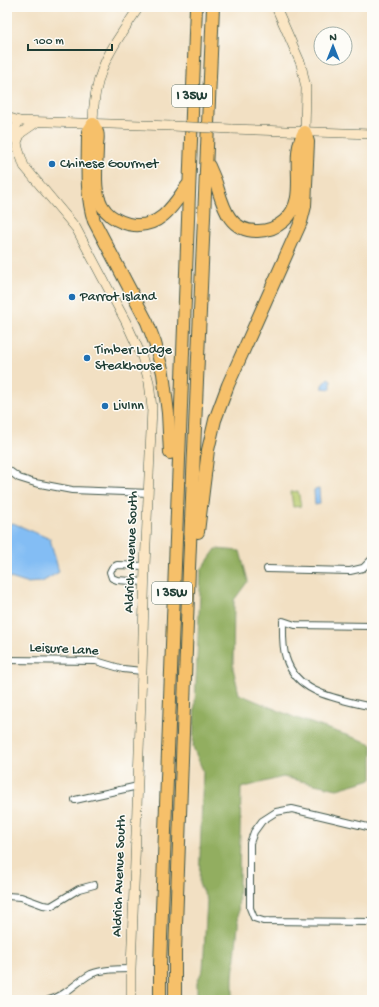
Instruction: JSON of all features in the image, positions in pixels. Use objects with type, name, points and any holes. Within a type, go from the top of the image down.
[{"type":"highway","name":"I 35W","points":[[160,1000],[160,956],[173,547],[187,186],[196,7]]},
{"type":"highway","name":"I 35W","points":[[175,1000],[175,952],[189,568],[213,7]]},
{"type":"highway","points":[[173,547],[168,413],[163,373],[155,343],[147,322],[94,221],[88,194],[88,132],[93,124],[98,133],[96,188],[98,198],[109,215],[119,221],[129,225],[152,223],[163,216],[173,206],[187,186]]},
{"type":"highway","points":[[207,163],[216,182],[220,199],[231,221],[252,231],[270,229],[281,224],[291,214],[296,203],[299,180],[298,165],[300,141],[305,132]]},
{"type":"highway","points":[[189,568],[197,544],[208,450],[215,420],[228,385],[301,222],[305,206],[308,142],[305,132]]},
{"type":"street","points":[[93,124],[94,97],[104,64],[113,46],[139,7]]},
{"type":"street","points":[[276,7],[301,64],[306,88],[305,132]]},
{"type":"street","points":[[7,117],[19,121],[37,122],[372,134]]},
{"type":"street","points":[[7,128],[19,121]]},
{"type":"street","name":"Aldrich Avenue South","points":[[19,121],[14,134],[15,139],[18,142],[18,148],[24,166],[76,228],[132,333],[142,357],[149,382],[152,408],[144,582],[131,1000]]},
{"type":"street","points":[[18,142],[21,133],[37,122]]},
{"type":"street","points":[[7,469],[19,478],[35,483],[65,488],[149,493]]},
{"type":"street","points":[[267,569],[350,572],[363,568],[372,559]]},
{"type":"street","points":[[144,582],[117,580],[112,578],[110,572],[112,568],[117,565],[145,566]]},
{"type":"street","points":[[372,626],[296,625],[283,621],[283,644],[286,659],[293,673],[304,685],[325,696],[372,707]]},
{"type":"street","name":"Leisure Lane","points":[[7,660],[96,661],[123,669],[142,671]]},
{"type":"street","points":[[75,800],[138,786]]},
{"type":"street","points":[[372,828],[292,809],[276,812],[262,821],[254,832],[250,843],[250,908],[254,918],[262,921],[372,922]]},
{"type":"street","points":[[7,896],[21,898],[50,906],[79,889],[94,885]]},
{"type":"street","points":[[49,1000],[68,992],[91,974],[108,970],[131,969]]},
{"type":"green space","points":[[298,491],[301,506],[293,507],[291,492]]},
{"type":"green space","points":[[216,549],[240,551],[248,581],[234,600],[233,668],[239,694],[296,718],[370,743],[372,745],[372,779],[337,789],[283,777],[241,788],[238,926],[233,977],[233,1000],[197,1000],[197,982],[203,969],[207,900],[199,884],[203,771],[193,747],[201,570]]},
{"type":"water","points":[[328,378],[331,380],[331,389],[322,388],[322,385]]},
{"type":"water","points":[[319,489],[320,504],[315,505],[314,490]]},
{"type":"water","points":[[13,523],[50,539],[59,572],[42,582],[26,583],[7,577],[7,524]]},
{"type":"place","name":"Chinese Gourmet","points":[[52,164]]},
{"type":"place","name":"Parrot Island","points":[[72,297]]},
{"type":"place","name":"Timber Lodge Steakhouse","points":[[87,358]]},
{"type":"place","name":"LivInn","points":[[105,406]]}]
